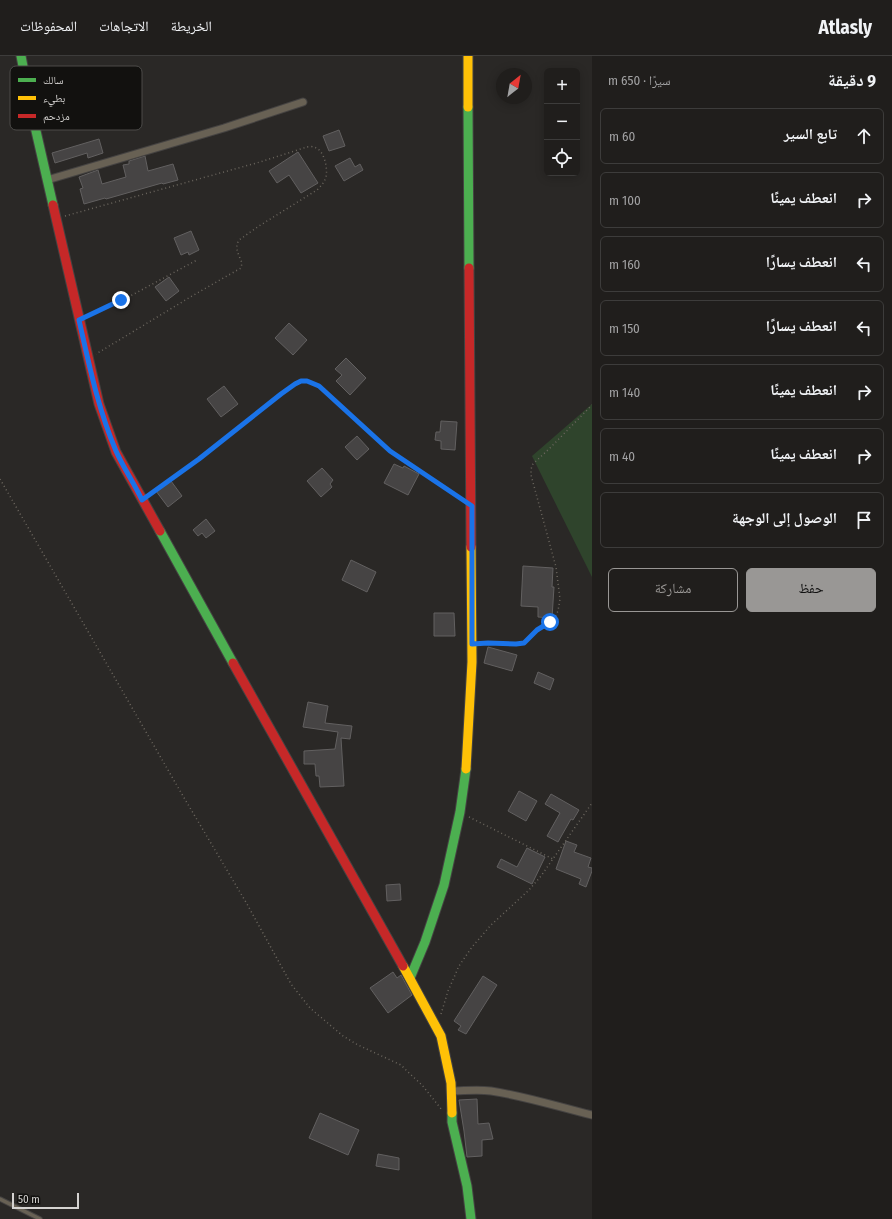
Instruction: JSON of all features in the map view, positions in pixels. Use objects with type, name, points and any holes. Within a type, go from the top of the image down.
[{"type":"street","points":[[21,56],[23,66]]},
{"type":"street","points":[[410,978],[425,942],[444,885],[460,812],[466,770],[472,662],[468,56]]},
{"type":"street","points":[[47,180],[224,128],[303,102]]},
{"type":"street","points":[[36,130],[88,360],[99,404],[116,452],[436,1027],[445,1051],[451,1091],[452,1122],[467,1186],[471,1219]]},
{"type":"street","points":[[451,1091],[490,1091],[530,1099],[592,1115]]},
{"type":"lane","points":[[0,1199],[40,1219]]},
{"type":"path","points":[[56,219],[260,162],[307,147],[313,146],[322,154],[327,170],[326,177],[317,190],[239,240],[237,247],[242,263],[240,268],[88,360]]},
{"type":"path","points":[[79,320],[127,297],[197,260]]},
{"type":"path","points":[[142,500],[199,459],[281,394],[301,381],[307,381],[319,386],[390,451],[472,506]]},
{"type":"path","points":[[472,644],[524,643],[537,630],[550,622],[557,615],[560,599],[556,567],[531,475],[531,469],[533,464],[592,405]]},
{"type":"path","points":[[0,479],[247,904],[291,984],[310,1008],[343,1036],[358,1045],[400,1065],[422,1085],[452,1122]]},
{"type":"path","points":[[436,1027],[448,991],[459,966],[472,947],[491,925],[529,890],[592,804]]},
{"type":"path","points":[[460,812],[553,859]]},
{"type":"green space","points":[[592,404],[592,577],[532,456]]},
{"type":"building","points":[[339,130],[345,146],[329,151],[323,136]]},
{"type":"building","points":[[99,139],[103,153],[88,158],[87,153],[55,163],[52,153]]},
{"type":"building","points":[[298,152],[318,183],[301,193],[289,175],[277,183],[269,171]]},
{"type":"building","points":[[145,156],[148,171],[173,164],[178,180],[84,204],[80,189],[83,188],[79,177],[98,170],[102,184],[126,177],[123,165],[129,164],[129,161]]},
{"type":"building","points":[[350,158],[355,167],[360,164],[363,170],[344,181],[335,166]]},
{"type":"building","points":[[191,231],[199,250],[189,255],[188,252],[181,255],[174,238]]},
{"type":"building","points":[[169,277],[179,291],[166,301],[155,287]]},
{"type":"building","points":[[289,323],[307,340],[293,355],[275,338]]},
{"type":"building","points":[[346,358],[366,378],[350,395],[336,381],[342,375],[335,369]]},
{"type":"building","points":[[224,386],[238,404],[221,417],[207,399]]},
{"type":"building","points":[[441,421],[457,422],[455,450],[441,449],[441,441],[435,440],[436,432],[440,432]]},
{"type":"building","points":[[357,436],[369,449],[357,460],[345,447]]},
{"type":"building","points":[[394,464],[403,468],[404,466],[419,474],[408,495],[384,483]]},
{"type":"building","points":[[322,468],[333,480],[330,484],[332,487],[321,497],[307,481]]},
{"type":"building","points":[[171,481],[182,496],[168,507],[156,491]]},
{"type":"building","points":[[206,519],[215,531],[206,538],[202,533],[198,536],[193,530]]},
{"type":"building","points":[[351,560],[376,572],[367,592],[342,580]]},
{"type":"building","points":[[523,566],[553,568],[552,587],[554,587],[552,618],[538,617],[538,607],[521,606]]},
{"type":"building","points":[[434,613],[454,613],[455,636],[434,636]]},
{"type":"building","points":[[488,647],[517,655],[512,671],[484,663]]},
{"type":"building","points":[[538,672],[554,679],[550,690],[534,683]]},
{"type":"building","points":[[308,702],[328,706],[325,723],[352,726],[350,739],[341,738],[344,786],[320,787],[319,776],[316,776],[315,764],[304,764],[304,751],[335,749],[338,732],[303,727]]},
{"type":"building","points":[[519,791],[537,801],[526,821],[508,811]]},
{"type":"building","points":[[551,794],[579,810],[573,820],[571,819],[558,842],[547,836],[560,813],[545,804]]},
{"type":"building","points":[[566,841],[577,845],[574,852],[591,858],[588,867],[592,868],[592,871],[586,887],[579,884],[581,879],[556,869]]},
{"type":"building","points":[[527,848],[545,857],[532,884],[497,867],[501,859],[517,867]]},
{"type":"building","points":[[400,884],[401,900],[387,901],[386,885]]},
{"type":"building","points":[[393,972],[397,978],[401,975],[412,995],[388,1013],[370,988]]},
{"type":"building","points":[[483,976],[497,985],[466,1034],[458,1030],[461,1026],[454,1021]]},
{"type":"building","points":[[477,1099],[478,1124],[489,1123],[493,1139],[482,1140],[482,1156],[467,1157],[459,1100]]},
{"type":"building","points":[[320,1113],[359,1130],[348,1155],[309,1138]]},
{"type":"building","points":[[378,1154],[399,1158],[399,1170],[376,1166]]},
{"type":"traffic: fast","points":[[21,56],[23,66]]},
{"type":"traffic: fast","points":[[468,107],[469,268]]},
{"type":"traffic: fast","points":[[36,130],[53,205]]},
{"type":"traffic: fast","points":[[160,531],[233,663]]},
{"type":"traffic: fast","points":[[410,978],[425,942],[444,885],[460,812],[466,769]]},
{"type":"traffic: fast","points":[[452,1113],[452,1122],[467,1186],[471,1219]]},
{"type":"traffic: slow","points":[[468,56],[468,107]]},
{"type":"traffic: slow","points":[[466,769],[472,662],[471,547]]},
{"type":"traffic: slow","points":[[403,966],[441,1036],[451,1083],[452,1113]]},
{"type":"traffic: jam","points":[[53,205],[99,404],[116,452],[160,531]]},
{"type":"traffic: jam","points":[[469,268],[471,547]]},
{"type":"traffic: jam","points":[[233,663],[403,966]]},
{"type":"route","points":[[121,300],[79,320],[99,404],[106,426],[116,452],[142,500],[199,459],[281,394],[301,381],[307,381],[319,386],[347,410],[390,451],[472,506],[472,644],[524,643],[537,630],[550,622]]}]
